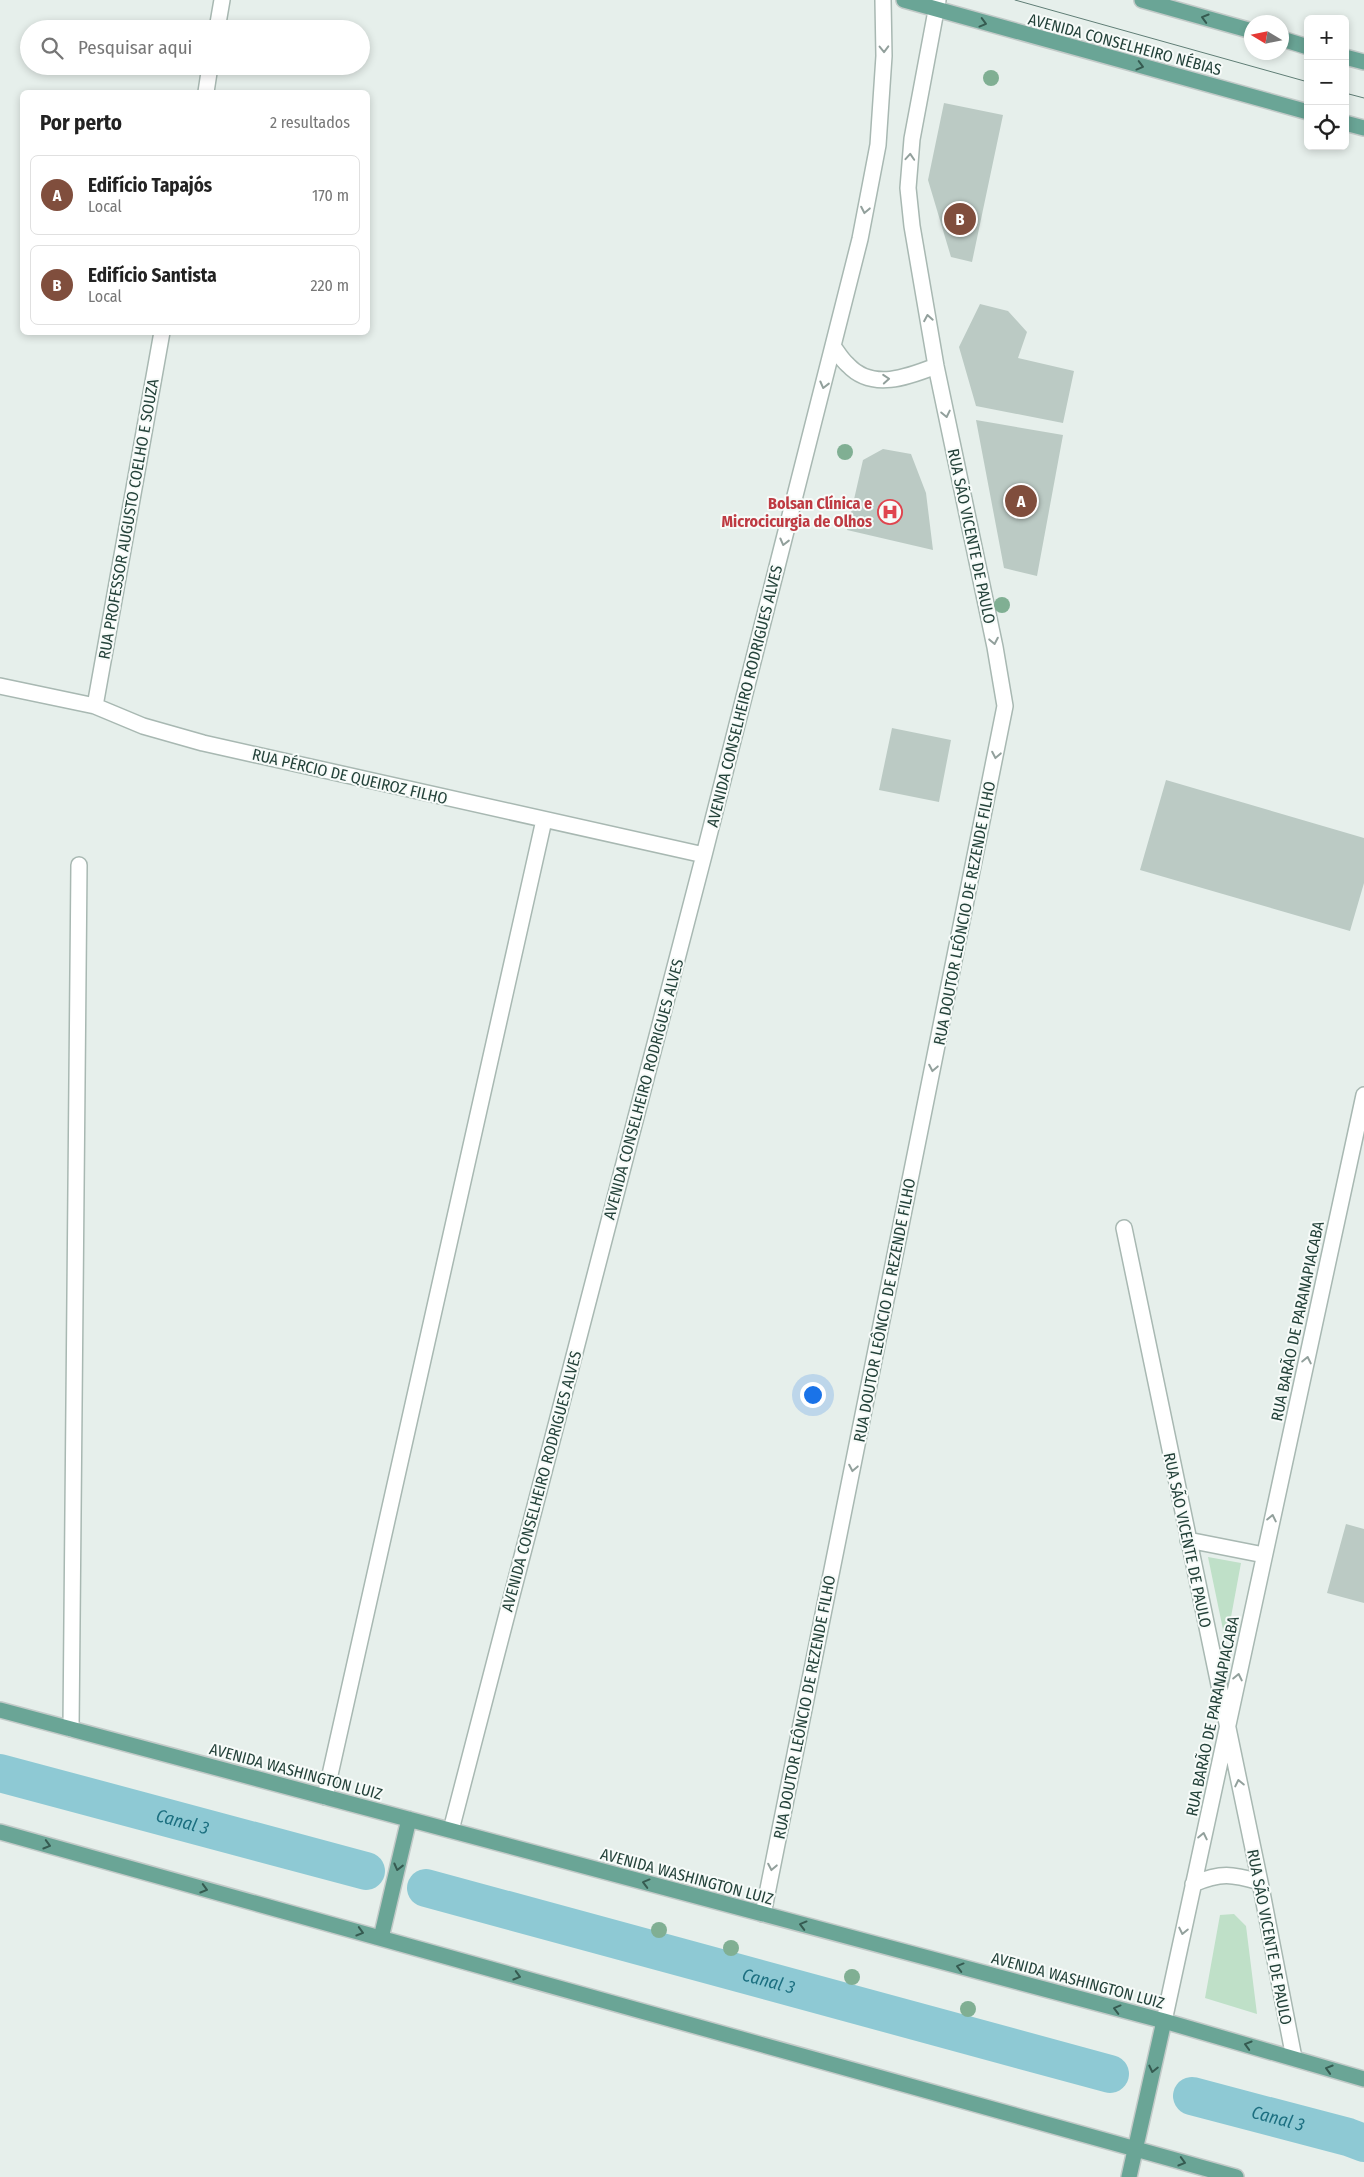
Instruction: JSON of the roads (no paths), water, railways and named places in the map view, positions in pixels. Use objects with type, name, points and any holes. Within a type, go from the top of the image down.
[{"type":"main road","name":"AVENIDA CONSELHEIRO NÉBIAS","points":[[904,0],[937,5],[1304,111]]},
{"type":"main road","points":[[1142,0],[1244,29]]},
{"type":"main road","points":[[1289,41],[1304,45]]},
{"type":"main road","points":[[1349,58],[1364,62]]},
{"type":"main road","points":[[1349,124],[1364,128]]},
{"type":"main road","name":"AVENIDA WASHINGTON LUIZ","points":[[0,1710],[1164,2021],[1364,2079]]},
{"type":"main road","points":[[380,1938],[410,1819]]},
{"type":"main road","points":[[0,1832],[1236,2177]]},
{"type":"main road","name":"RUA BARÃO DE PARANAPIACABA","points":[[1128,2177],[1164,2021]]},
{"type":"street","points":[[219,20],[222,0]]},
{"type":"street","name":"AVENIDA CONSELHEIRO RODRIGUES ALVES","points":[[450,1830],[704,855],[860,239],[878,145],[884,56],[882,0]]},
{"type":"street","points":[[834,346],[848,366],[866,378],[881,380],[907,377],[936,366],[912,226],[908,188],[912,139],[937,5]]},
{"type":"street","points":[[206,90],[209,75]]},
{"type":"street","name":"RUA PROFESSOR AUGUSTO COELHO E SOUZA","points":[[95,706],[161,335]]},
{"type":"street","name":"RUA SÃO VICENTE DE PAULO","points":[[936,366],[995,647],[1005,706]]},
{"type":"street","name":"RUA PÉRCIO DE QUEIROZ FILHO","points":[[0,686],[95,706],[143,726],[203,743],[704,855]]},
{"type":"street","name":"RUA DOUTOR LEÔNCIO DE REZENDE FILHO","points":[[763,1914],[1005,706]]},
{"type":"street","points":[[325,1797],[544,820]]},
{"type":"street","points":[[71,1729],[79,865]]},
{"type":"street","name":"RUA BARÃO DE PARANAPIACABA","points":[[1164,2021],[1264,1555],[1361,1121],[1364,1095]]},
{"type":"street","name":"RUA SÃO VICENTE DE PAULO","points":[[1124,1228],[1260,1882],[1294,2058]]},
{"type":"street","points":[[1188,1540],[1264,1555]]},
{"type":"street","points":[[1193,1884],[1212,1876],[1236,1875],[1260,1882]]},
{"type":"waterway","name":"Canal 3","points":[[0,1773],[366,1871]]},
{"type":"waterway","name":"Canal 3","points":[[426,1888],[1110,2074]]},
{"type":"waterway","name":"Canal 3","points":[[1192,2096],[1348,2137],[1364,2143]]},
{"type":"tram line","points":[[1015,0],[1304,81]]},
{"type":"tram line","points":[[1349,94],[1364,98]]},
{"type":"place","name":"Edifício Santista","points":[[960,219]]},
{"type":"place","name":"Edifício Tapajós","points":[[1021,501]]},
{"type":"place","name":"Bolsan Clínica e Microcicurgia de Olhos","points":[[890,512]]}]
